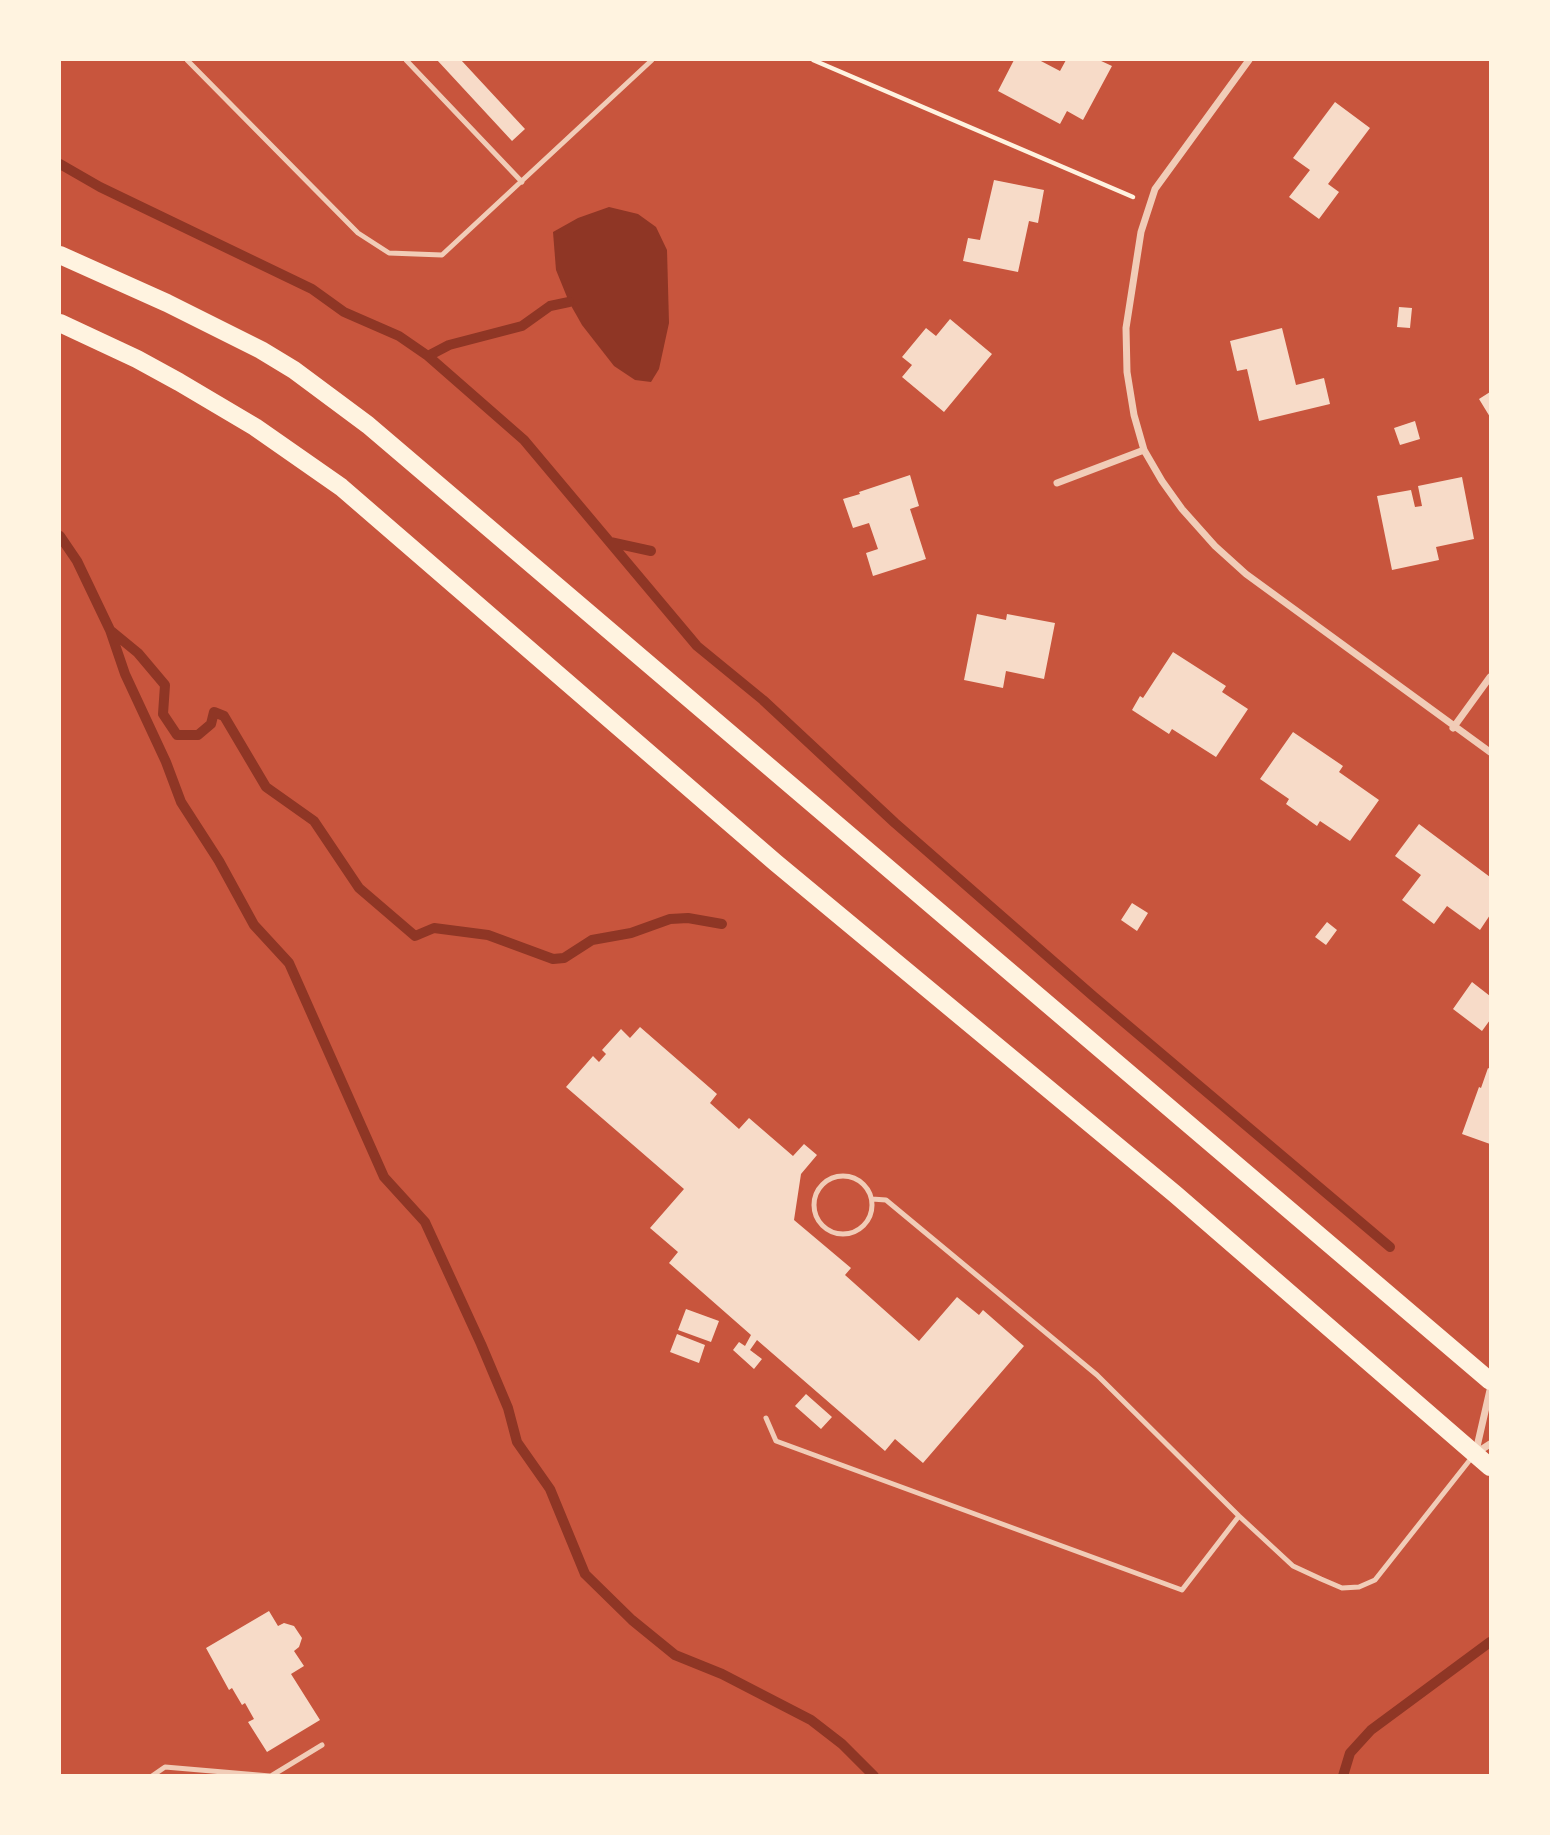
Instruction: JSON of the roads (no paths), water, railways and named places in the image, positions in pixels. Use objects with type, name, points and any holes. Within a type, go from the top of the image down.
[{"type":"main road","points":[[60,255],[167,303],[251,345],[294,370],[368,425],[1490,1381]]},
{"type":"main road","points":[[60,323],[179,382],[256,427],[341,487],[776,863],[1483,1449],[1490,1467]]},
{"type":"street","points":[[1249,60],[1155,189],[1141,232],[1126,328],[1127,372],[1134,415],[1144,450],[1182,509],[1223,553],[1295,611],[1490,752]]},
{"type":"street","points":[[1057,483],[1144,450]]},
{"type":"street","points":[[1453,727],[1490,677]]},
{"type":"street","points":[[1483,1449],[1490,1390]]},
{"type":"lane","points":[[187,60],[358,233],[389,253],[442,255],[652,60]]},
{"type":"lane","points":[[407,60],[522,182]]},
{"type":"lane","points":[[845,1175],[862,1182],[872,1199],[870,1218],[864,1226],[846,1235],[827,1230],[820,1224],[813,1205],[820,1187],[835,1176],[845,1175]]},
{"type":"lane","points":[[872,1199],[886,1200],[1097,1375],[1293,1566],[1342,1588],[1359,1587],[1374,1580],[1483,1449]]},
{"type":"lane","points":[[766,1418],[776,1441],[1182,1590],[1239,1516]]},
{"type":"lane","points":[[152,1776],[165,1767],[270,1776],[322,1745]]},
{"type":"waterway","points":[[60,164],[100,187],[312,289],[344,312],[399,336],[428,356],[524,440],[697,646],[763,700],[895,823],[1093,996],[1390,1247]]},
{"type":"waterway","points":[[428,356],[449,345],[522,326],[550,306],[569,302]]},
{"type":"waterway","points":[[60,536],[77,561],[110,630],[125,674],[166,762],[181,802],[219,861],[254,925],[289,963],[384,1177],[425,1222],[508,1408],[517,1442],[550,1489],[585,1574],[632,1620],[675,1655],[722,1674],[811,1720],[842,1744],[874,1776]]},
{"type":"waterway","points":[[610,542],[651,551]]},
{"type":"waterway","points":[[110,630],[138,653],[165,685],[163,714],[177,735],[198,735],[211,724],[214,712],[224,716],[266,787],[314,821],[359,888],[415,936],[434,928],[488,935],[553,959],[564,958],[592,940],[631,933],[670,919],[688,918],[722,924]]},
{"type":"waterway","points":[[1343,1776],[1350,1753],[1371,1730],[1490,1642]]}]
